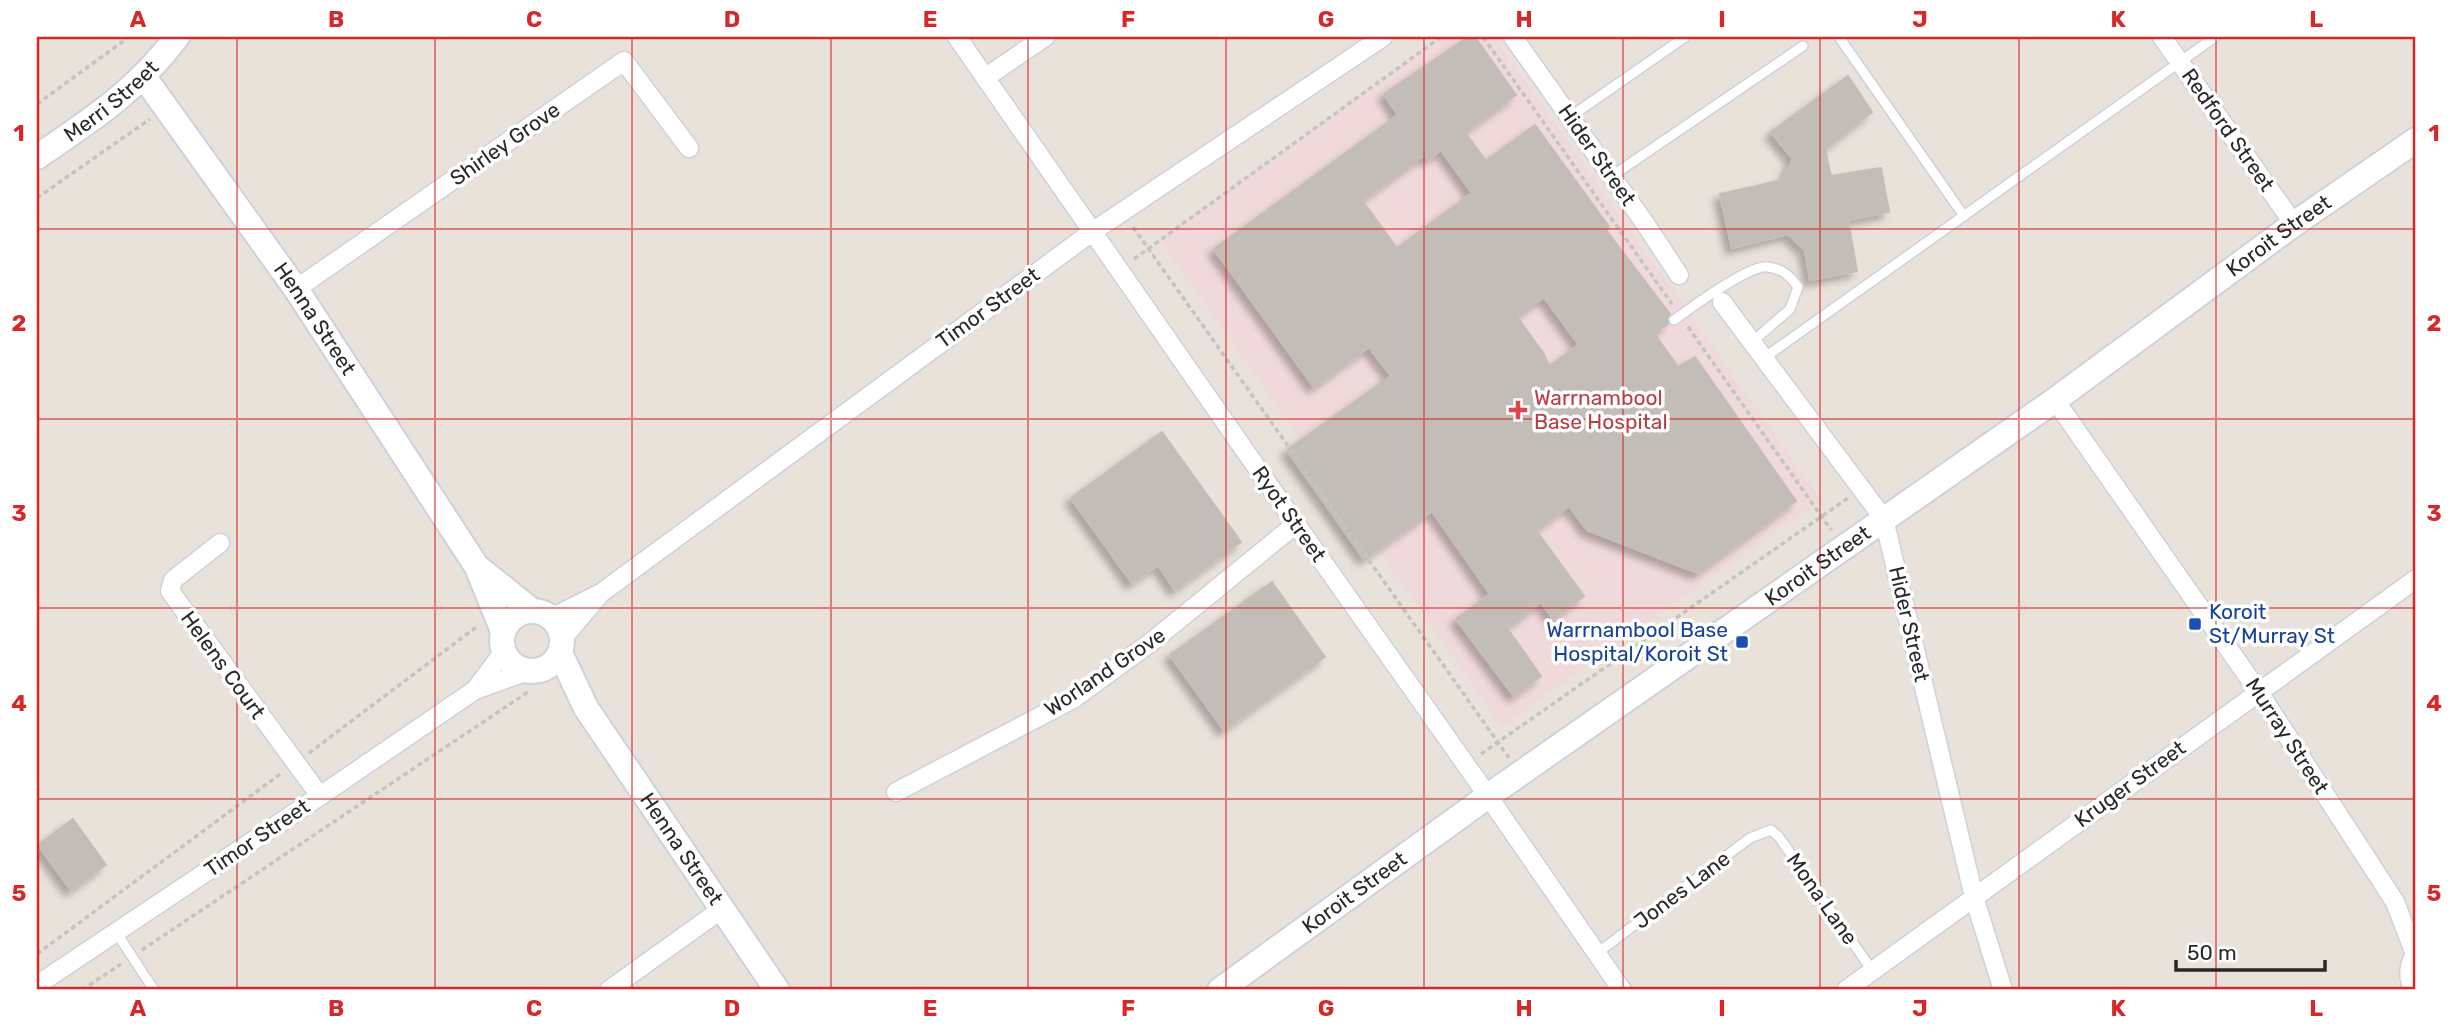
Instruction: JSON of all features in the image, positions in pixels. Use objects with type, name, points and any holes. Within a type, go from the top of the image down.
[{"type":"street","name":"Merri Street","points":[[37,157],[118,100],[144,77],[177,37]]},
{"type":"street","name":"Ryot Street","points":[[957,37],[1622,990]]},
{"type":"street","points":[[986,77],[1045,37]]},
{"type":"street","name":"Timor Street","points":[[552,630],[1092,232],[1383,37]]},
{"type":"street","name":"Hider Street","points":[[1513,37],[1679,275]]},
{"type":"street","name":"Redford Street","points":[[2162,37],[2294,224]]},
{"type":"street","name":"Shirley Grove","points":[[296,289],[624,61],[689,148]]},
{"type":"street","name":"Henna Street","points":[[144,77],[296,289],[477,567],[513,664],[538,673],[586,708]]},
{"type":"street","name":"Koroit Street","points":[[1228,988],[1489,796],[2055,400],[2294,224],[2416,140]]},
{"type":"street","name":"Hider Street","points":[[1722,302],[1884,519],[1974,897],[2003,990]]},
{"type":"street","name":"Murray Street","points":[[2055,400],[2258,691],[2395,902],[2416,953]]},
{"type":"street","name":"Worland Grove","points":[[896,792],[1073,699],[1150,643],[1296,524]]},
{"type":"street","name":"Helens Court","points":[[220,543],[173,580],[170,591],[320,796]]},
{"type":"street","name":"Henna Street","points":[[477,567],[552,630],[586,708],[777,990]]},
{"type":"street","name":"Kruger Street","points":[[1846,990],[2416,579]]},
{"type":"street","points":[[501,631],[511,618],[552,630],[548,667],[538,673]]},
{"type":"street","name":"Timor Street","points":[[475,690],[501,631]]},
{"type":"street","name":"Timor Street","points":[[37,985],[475,690],[538,673]]},
{"type":"street","name":"Murray Street","points":[[2395,902],[2416,922]]},
{"type":"street","points":[[609,990],[722,909]]},
{"type":"street","points":[[2409,988],[2409,973],[2416,953]]},
{"type":"lane","points":[[1570,117],[1685,37]]},
{"type":"lane","points":[[1839,37],[1964,216]]},
{"type":"lane","points":[[1764,358],[2215,37]]},
{"type":"lane","points":[[1612,176],[1803,46]]},
{"type":"lane","points":[[1677,318],[1740,276],[1766,266],[1788,273],[1798,287],[1790,309],[1752,342]]},
{"type":"lane","name":"Jones Lane","points":[[1596,954],[1750,838],[1771,830]]},
{"type":"lane","name":"Mona Lane","points":[[1771,830],[1779,837],[1872,970]]},
{"type":"lane","points":[[116,932],[154,990]]},
{"type":"path","points":[[37,104],[129,37]]},
{"type":"path","points":[[1118,270],[1441,37]]},
{"type":"path","points":[[1483,37],[1677,318],[1843,548]]},
{"type":"path","points":[[37,198],[166,108]]},
{"type":"path","points":[[1122,211],[1520,774]]},
{"type":"path","points":[[1466,764],[1861,489]]},
{"type":"path","points":[[37,954],[295,763],[501,631]]},
{"type":"path","points":[[82,990],[538,673]]},
{"type":"shaded area","name":"Warrnambool Base Hospital","points":[[1444,37],[1494,37],[1821,500],[1502,727],[1159,239]]},
{"type":"building","name":"Warrnambool Base Hospital","points":[[1468,37],[1475,37],[1516,95],[1465,132],[1486,161],[1535,125],[1609,227],[1606,230],[1670,314],[1667,318],[1668,324],[1654,333],[1678,367],[1695,357],[1796,501],[1698,573],[1587,530],[1569,506],[1536,530],[1584,596],[1553,619],[1541,602],[1507,628],[1541,676],[1514,696],[1456,619],[1490,594],[1432,511],[1364,559],[1287,450],[1391,376],[1369,347],[1314,387],[1214,249],[1398,115],[1384,94]],"holes":[[[1441,150],[1472,193],[1397,248],[1362,200],[1425,155],[1428,160]],[[1544,297],[1579,345],[1549,366],[1544,354],[1517,317]]]},
{"type":"building","points":[[1848,76],[1872,112],[1825,149],[1831,176],[1881,168],[1889,212],[1848,220],[1857,271],[1810,280],[1805,250],[1788,234],[1732,248],[1720,194],[1783,180],[1793,159],[1771,132]]},
{"type":"building","points":[[1162,432],[1241,542],[1175,590],[1158,565],[1132,583],[1071,498]]},
{"type":"building","points":[[1272,582],[1325,657],[1224,730],[1170,655]]},
{"type":"building","points":[[73,819],[106,865],[71,890],[38,845]]},
{"type":"place","name":"Warrnambool Base Hospital","points":[[1518,410]]},
{"type":"place","name":"Koroit St/Murray St","points":[[2195,624]]},
{"type":"place","name":"Warrnambool Base Hospital/Koroit St","points":[[1742,642]]}]
